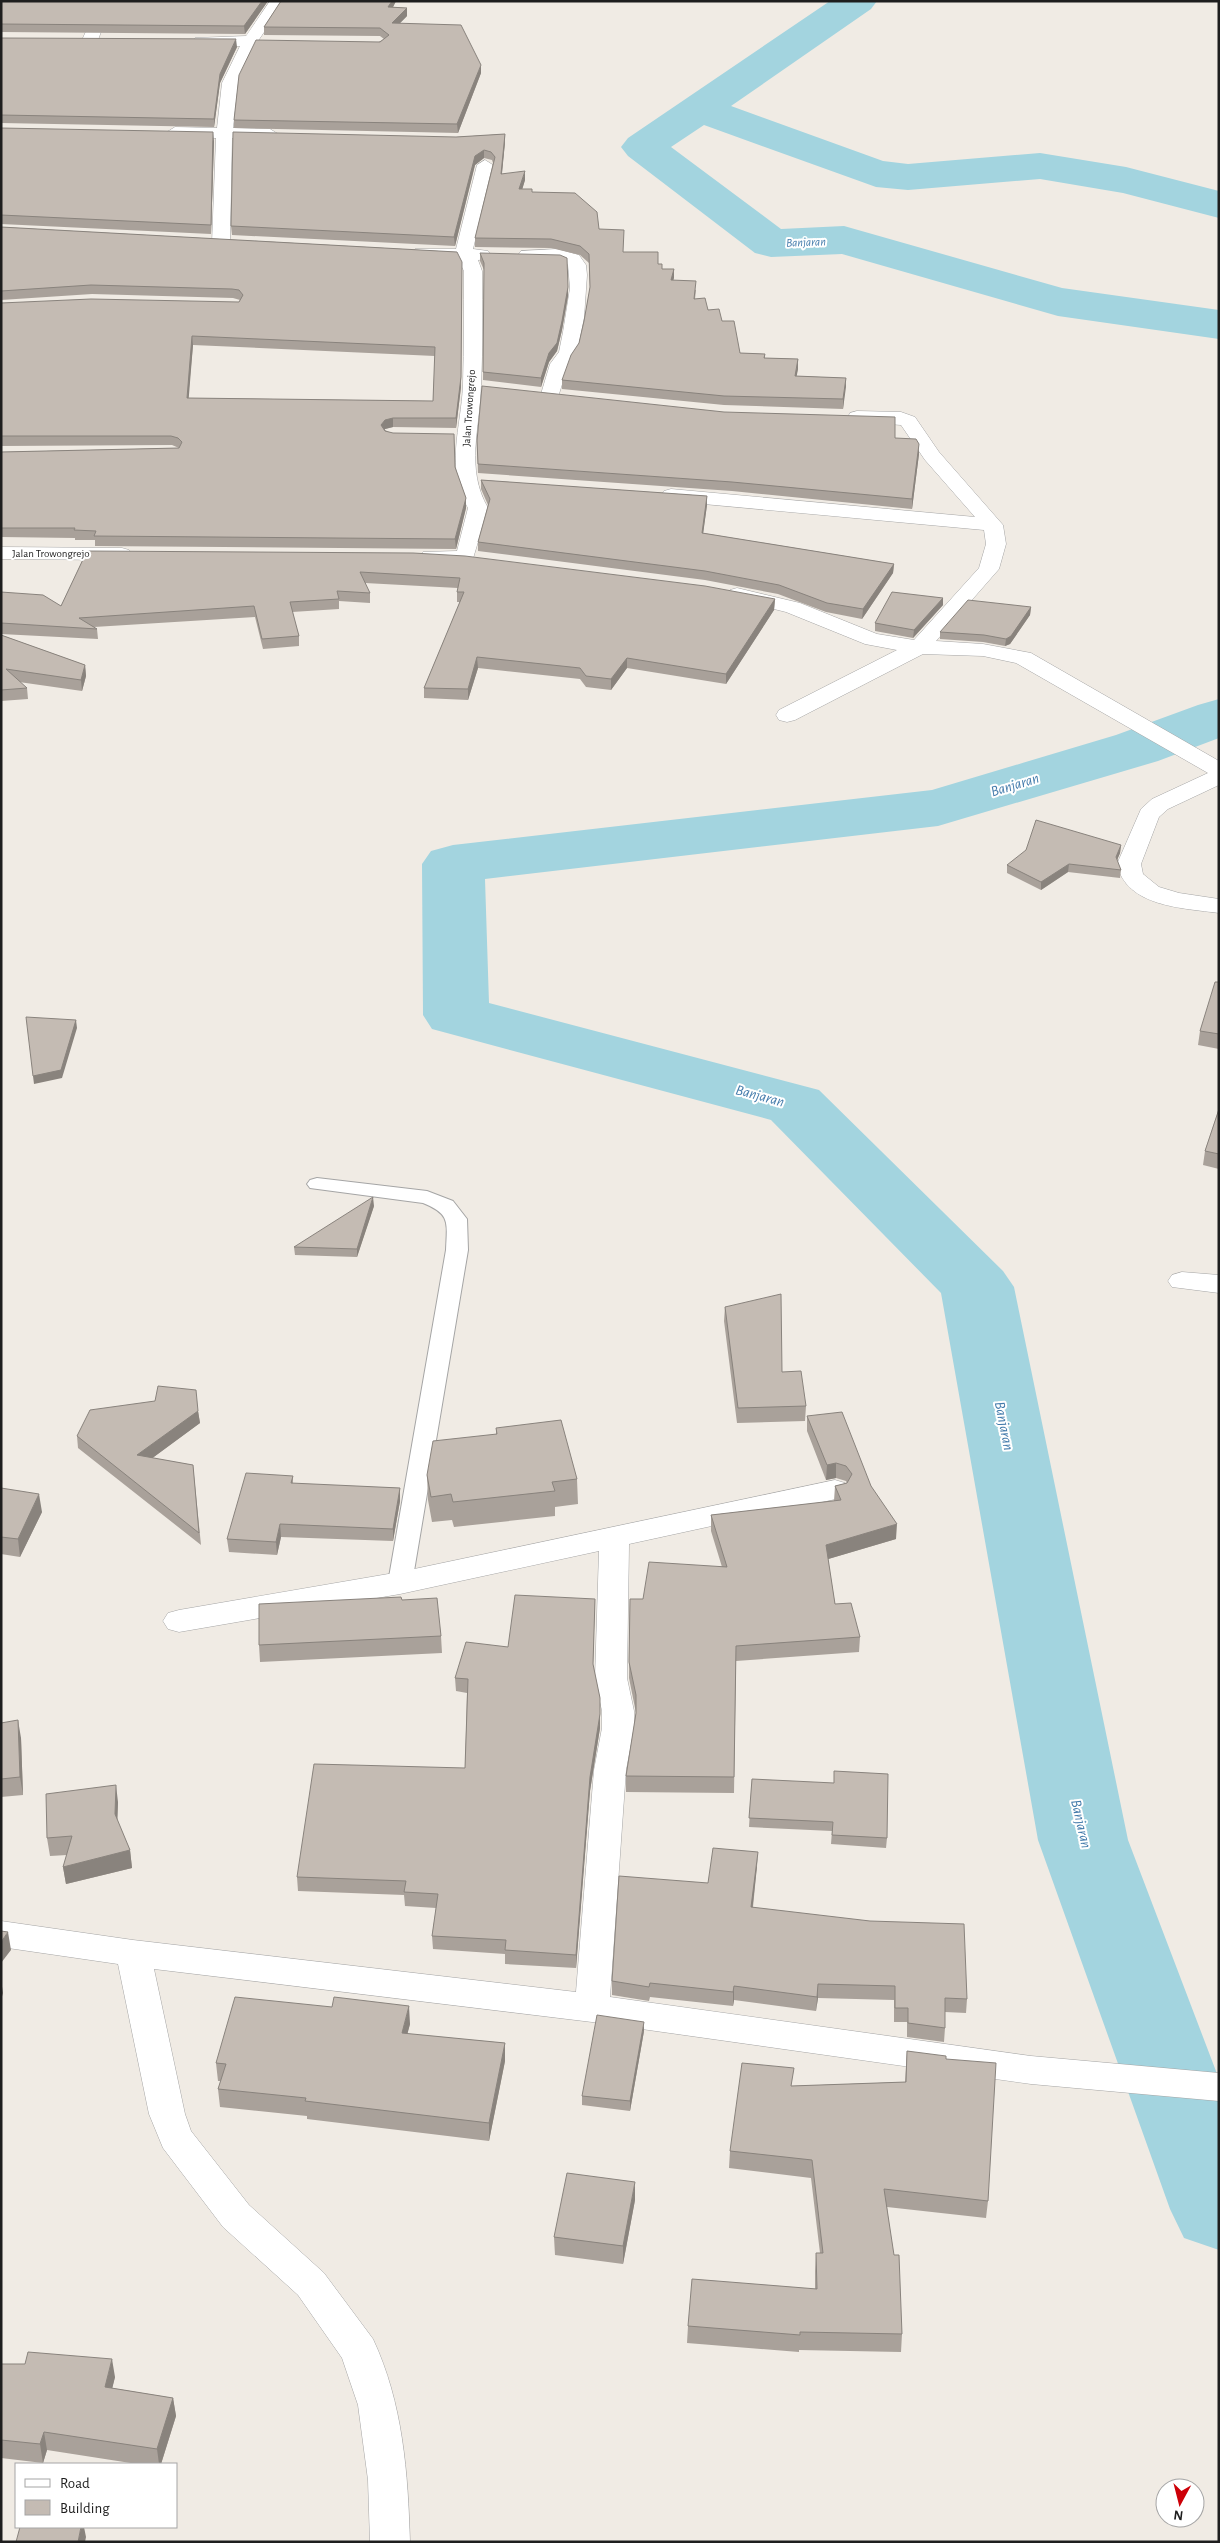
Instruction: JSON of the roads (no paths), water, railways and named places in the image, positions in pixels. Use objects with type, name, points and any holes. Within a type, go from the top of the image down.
[{"type":"street","points":[[221,243],[224,133],[232,76],[250,41],[278,1]]},
{"type":"street","points":[[90,40],[99,18]]},
{"type":"street","points":[[72,40],[109,40]]},
{"type":"street","points":[[186,41],[268,42]]},
{"type":"street","points":[[157,132],[288,134]]},
{"type":"street","points":[[463,254],[485,165]]},
{"type":"street","points":[[202,242],[241,244]]},
{"type":"street","points":[[405,252],[562,256],[573,258],[578,263],[579,296],[568,352],[560,363],[550,394]]},
{"type":"street","name":"Jalan Trowongrejo","points":[[413,555],[475,559],[472,525],[478,508],[470,494],[476,481],[457,436],[472,387],[473,271],[471,263],[463,254]]},
{"type":"street","points":[[472,387],[491,389]]},
{"type":"street","points":[[530,392],[569,396]]},
{"type":"street","points":[[787,715],[919,646],[989,569],[996,544],[993,526],[932,456],[908,421],[901,418],[835,417]]},
{"type":"street","points":[[649,494],[732,499],[784,506],[993,526]]},
{"type":"street","name":"Jalan Trowongrejo","points":[[1,553],[145,554]]},
{"type":"street","points":[[714,590],[793,606],[872,640],[919,646],[983,650],[1023,658],[1040,665],[1074,688],[1213,769],[1160,804],[1149,814],[1128,864],[1128,871],[1134,880],[1145,890],[1167,897],[1219,906]]},
{"type":"street","points":[[1182,1281],[1219,1284]]},
{"type":"street","points":[[179,1621],[400,1583],[614,1539],[835,1490]]},
{"type":"street","points":[[592,2008],[610,1770],[618,1728],[618,1711],[611,1678],[614,1539]]},
{"type":"street","points":[[1,1934],[133,1953],[381,1981],[592,2008],[1031,2070],[1219,2087]]},
{"type":"street","points":[[133,1953],[167,2114],[176,2138],[236,2216],[311,2284],[359,2350],[377,2405],[388,2480],[390,2542]]},
{"type":"lane","points":[[317,1184],[427,1197],[446,1205],[458,1219],[457,1250],[446,1304],[400,1583]]},
{"type":"waterway","name":"Banjaran","points":[[857,1],[643,147],[771,243],[844,240],[1058,302],[1219,325]]},
{"type":"waterway","points":[[700,109],[876,174],[908,177],[1040,166],[1126,180],[1219,205]]},
{"type":"waterway","name":"Banjaran","points":[[1219,717],[1137,748],[938,808],[453,864],[456,1015],[795,1105],[977,1287],[1083,1840],[1219,2209]]}]
